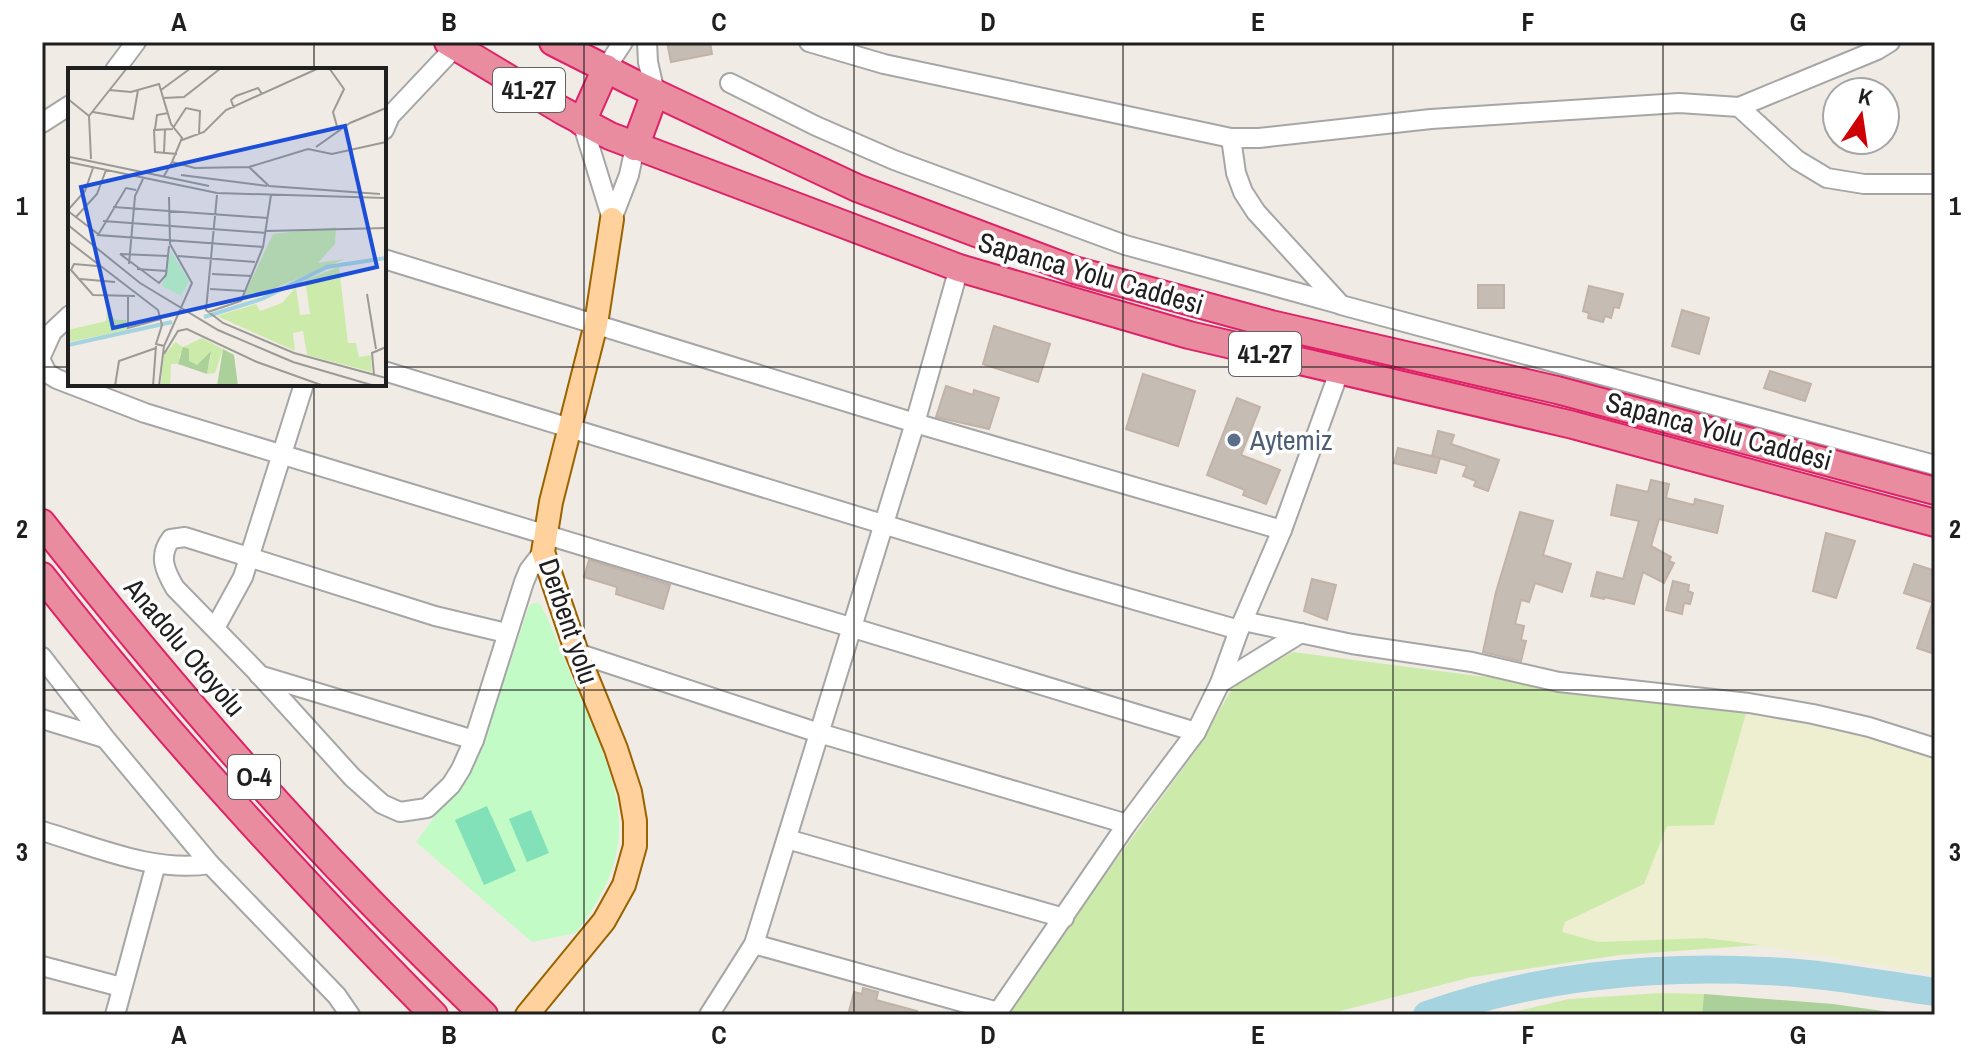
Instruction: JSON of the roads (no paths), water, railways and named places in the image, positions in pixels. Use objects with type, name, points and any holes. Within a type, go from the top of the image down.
[{"type":"highway","name":"Sapanca Yolu Caddesi","points":[[553,42],[857,188],[1074,270],[1271,324],[1557,390],[1935,491]]},
{"type":"highway","name":"Sapanca Yolu Caddesi","points":[[452,44],[582,122],[635,147],[959,268],[1189,335],[1573,425],[1935,523]]},
{"type":"highway","points":[[582,122],[606,68]]},
{"type":"highway","points":[[635,147],[655,93]]},
{"type":"highway","name":"Anadolu Otoyolu","points":[[42,523],[170,682],[262,786],[359,891],[484,1015]]},
{"type":"highway","name":"O-4","points":[[42,576],[143,702],[239,811],[434,1015]]},
{"type":"main road","name":"Derbent yolu","points":[[527,1015],[604,921],[632,866],[635,821],[630,792],[577,653],[544,544],[596,324],[612,219]]},
{"type":"street","points":[[116,68],[136,42]]},
{"type":"street","points":[[606,68],[623,42]]},
{"type":"street","points":[[647,42],[655,93]]},
{"type":"street","points":[[809,42],[884,64],[1231,138],[1605,107],[1679,103],[1739,107],[1890,42]]},
{"type":"street","points":[[386,120],[452,44]]},
{"type":"street","points":[[730,83],[894,160],[1125,245],[1935,465]]},
{"type":"street","points":[[42,123],[68,106]]},
{"type":"street","points":[[1739,107],[1797,160],[1827,178],[1864,184],[1935,184]]},
{"type":"street","points":[[582,122],[612,219]]},
{"type":"street","points":[[1231,138],[1236,173],[1243,192],[1256,212],[1341,305]]},
{"type":"street","points":[[612,219],[629,175],[635,147]]},
{"type":"street","points":[[386,260],[915,423],[1282,530]]},
{"type":"street","points":[[709,1015],[754,944],[915,423],[959,268]]},
{"type":"street","points":[[42,354],[52,332],[68,317]]},
{"type":"street","points":[[42,364],[47,373],[68,383]]},
{"type":"street","points":[[386,372],[883,525],[1241,626],[1472,662],[1559,682],[1789,710],[1869,727],[1935,748]]},
{"type":"street","points":[[754,944],[997,1014],[1127,824],[1196,732],[1220,683],[1282,530],[1339,372]]},
{"type":"street","points":[[74,386],[145,413],[281,455],[544,544],[851,629],[1196,732]]},
{"type":"street","points":[[215,628],[231,603],[250,556],[303,386]]},
{"type":"street","points":[[506,633],[435,616],[185,537],[171,539],[166,546],[163,563],[170,580],[352,777],[392,810],[414,811],[427,808],[437,801],[451,785],[474,740],[506,633],[529,570],[544,544]]},
{"type":"street","points":[[1220,683],[1301,633]]},
{"type":"street","points":[[577,653],[819,733],[1127,824]]},
{"type":"street","points":[[42,657],[210,864],[337,996],[350,1015]]},
{"type":"street","points":[[259,675],[474,740]]},
{"type":"street","points":[[42,719],[105,738]]},
{"type":"street","points":[[42,831],[156,864],[194,867],[210,864]]},
{"type":"street","points":[[787,839],[1064,918]]},
{"type":"street","points":[[115,1015],[156,864]]},
{"type":"street","points":[[42,966],[121,987]]},
{"type":"waterway","points":[[1427,1015],[1509,991],[1551,983],[1593,976],[1679,970],[1786,972],[1935,992]]},
{"type":"place","name":"Aytemiz","points":[[1234,440]]}]
